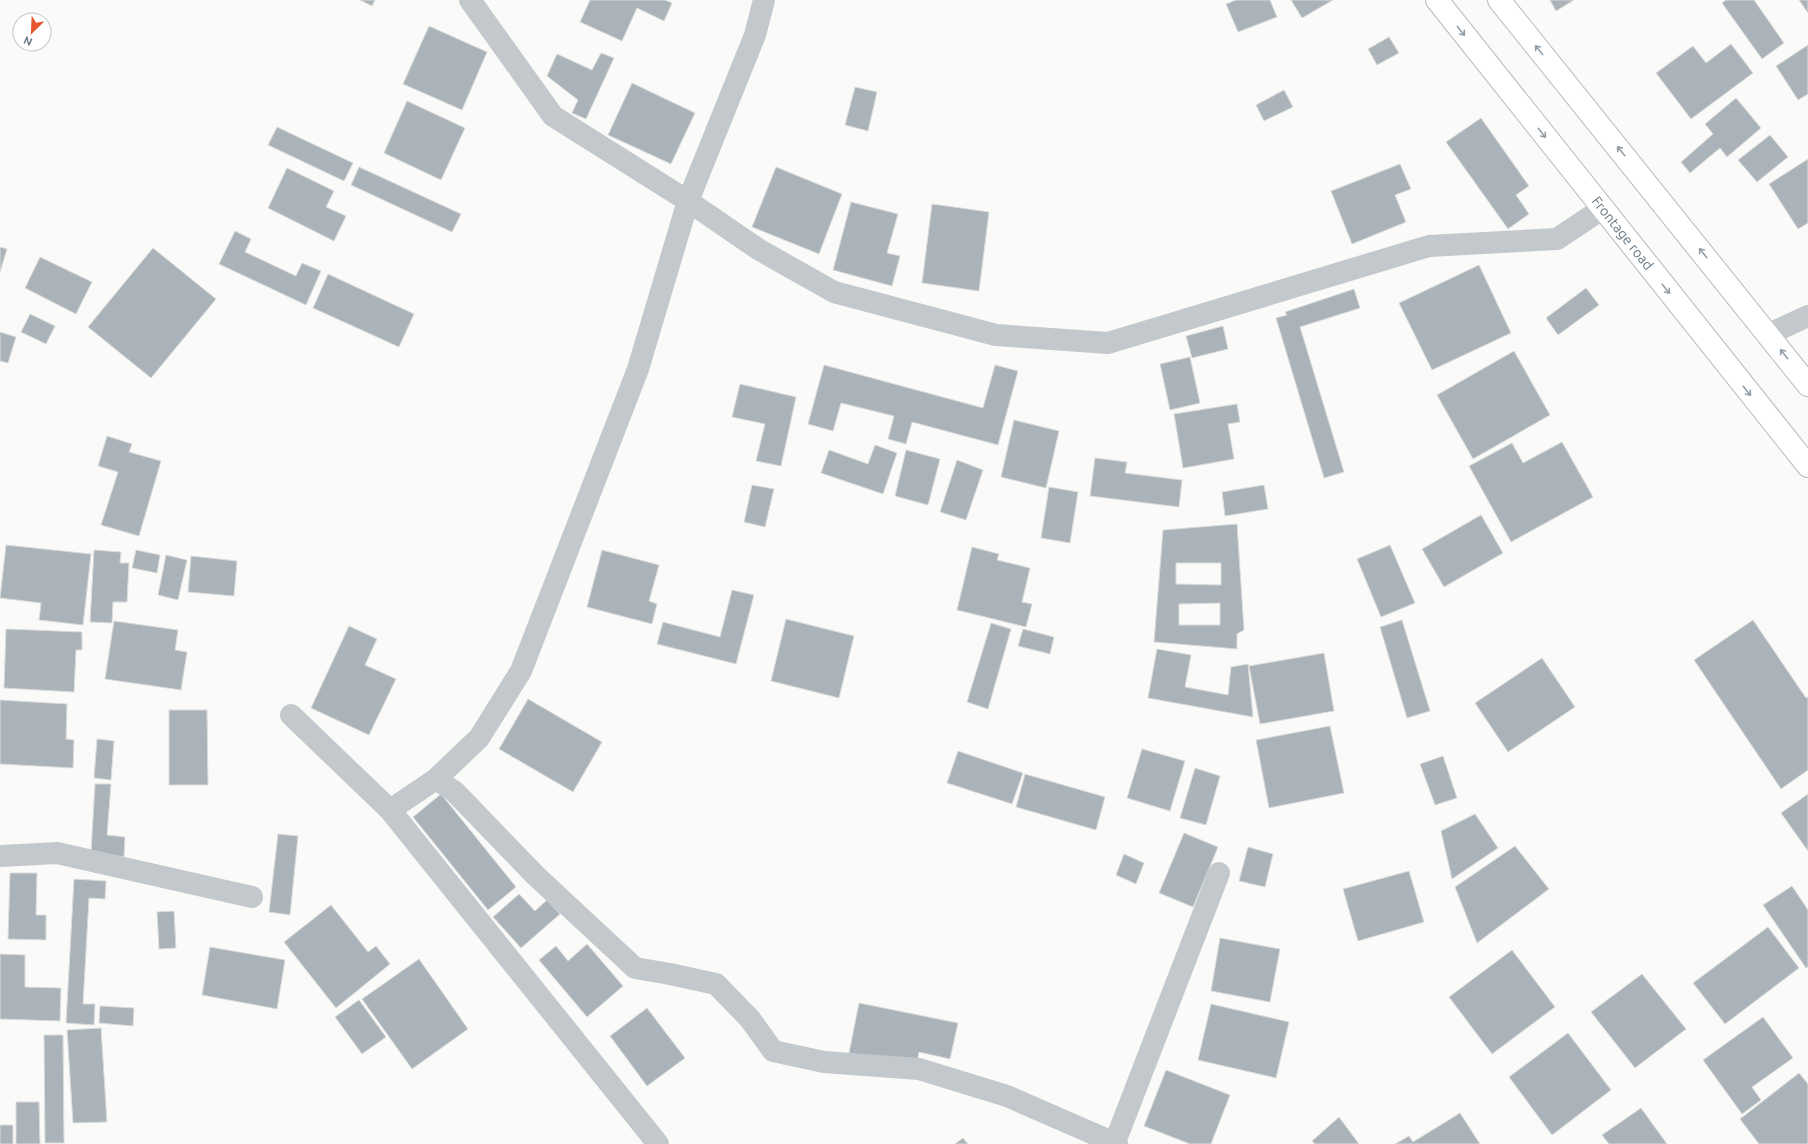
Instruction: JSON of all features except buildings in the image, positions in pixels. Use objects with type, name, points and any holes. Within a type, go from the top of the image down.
[{"type":"main road","name":"Frontage road","points":[[1437,0],[1808,466]]},
{"type":"main road","points":[[1499,0],[1769,334],[1808,385]]},
{"type":"street","points":[[390,810],[436,780],[479,738],[521,671],[638,369],[688,201],[755,35],[764,0]]},
{"type":"street","points":[[472,1],[553,116],[688,201],[758,249],[834,292],[996,335],[1108,343],[1429,246],[1557,239],[1602,209]]},
{"type":"street","points":[[1769,334],[1808,316]]},
{"type":"street","points":[[291,715],[390,810],[658,1144]]},
{"type":"street","points":[[436,780],[455,792],[535,875],[635,968],[716,984],[750,1019],[773,1051],[824,1062],[919,1069],[1006,1096],[1116,1143],[1219,873]]},
{"type":"street","points":[[0,856],[57,853],[252,897]]}]
